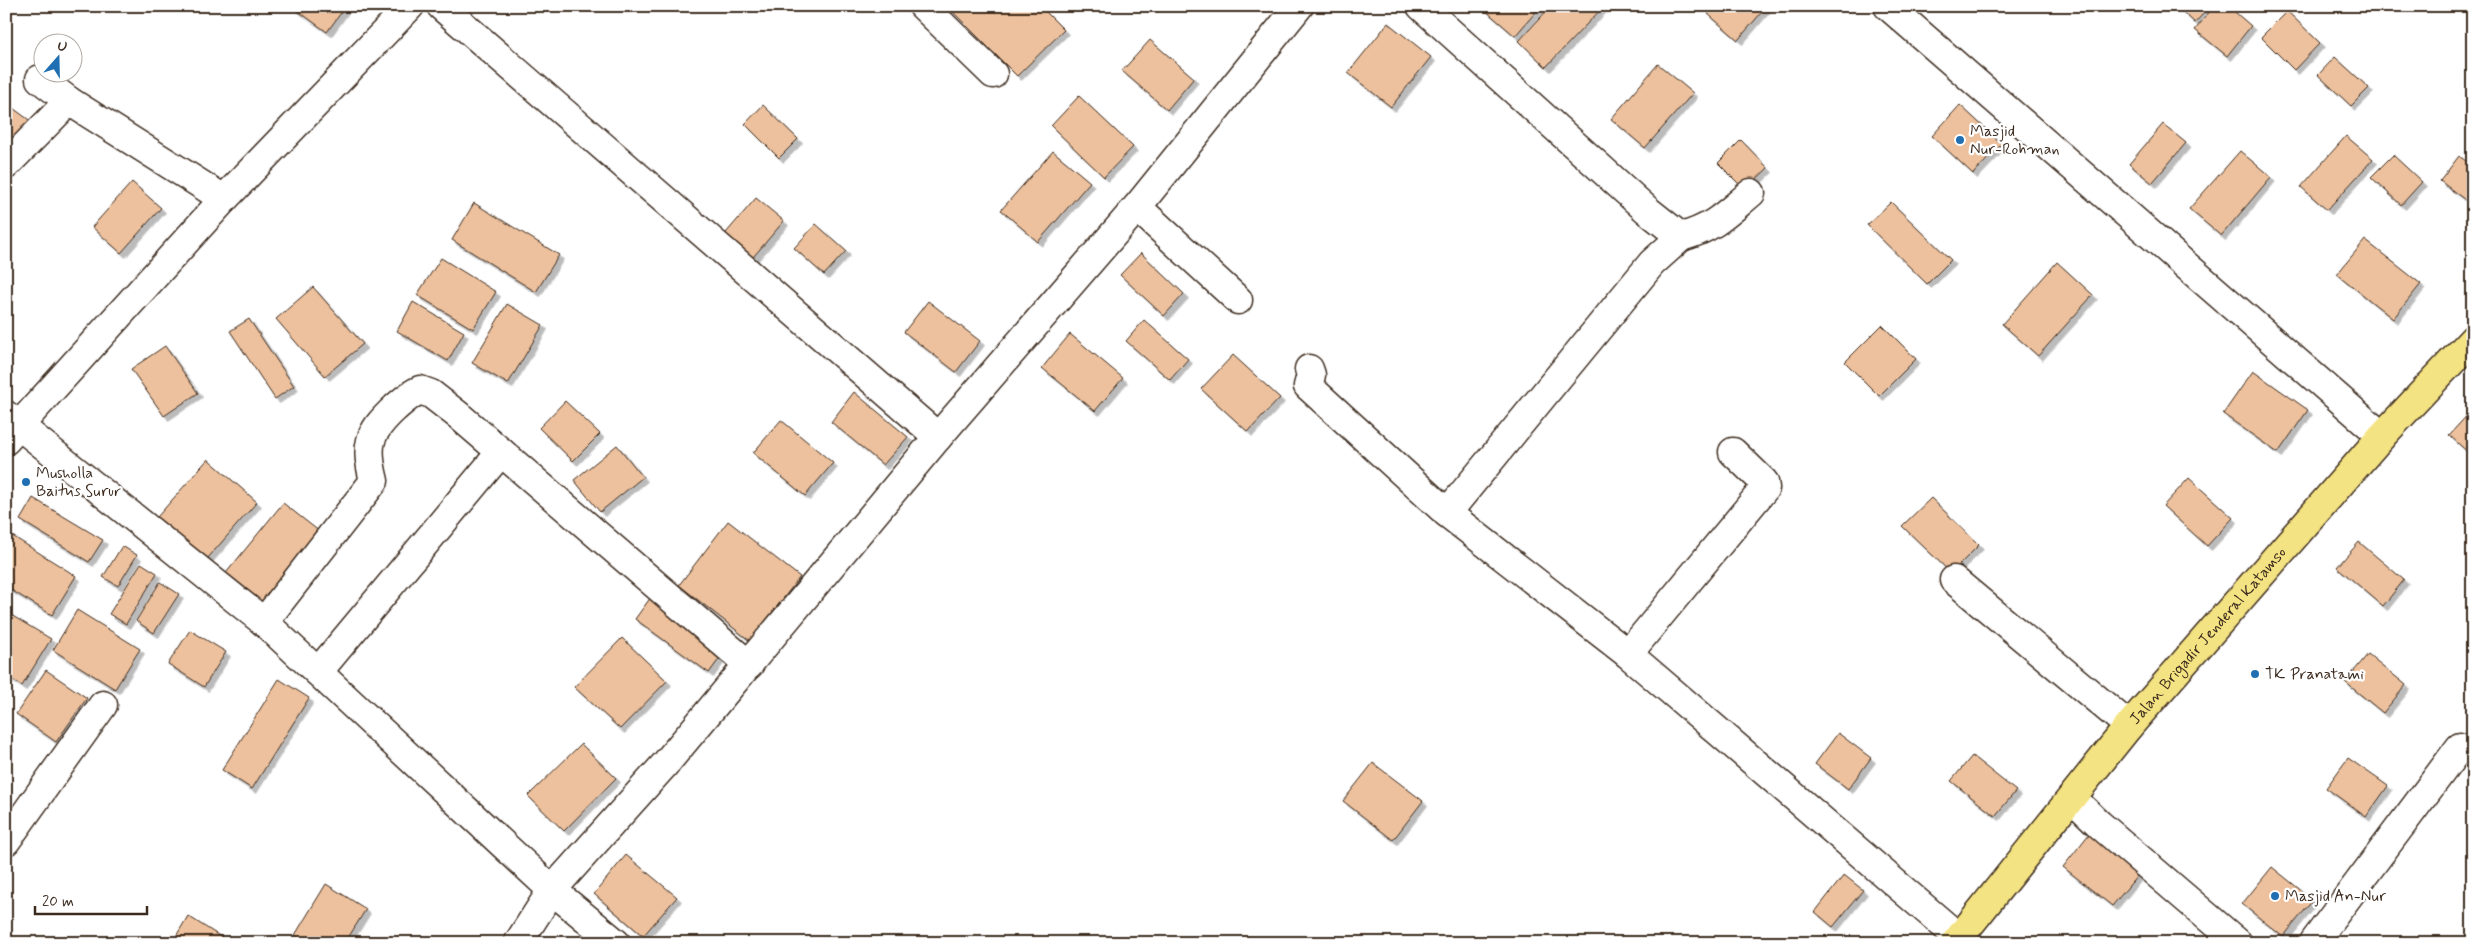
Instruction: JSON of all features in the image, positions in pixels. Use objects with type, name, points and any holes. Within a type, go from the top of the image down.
[{"type":"main road","name":"Jalan Brigadir Jenderal Katamso","points":[[1959,941],[2129,726],[2382,436],[2473,340]]},
{"type":"street","points":[[410,6],[224,199],[11,427],[264,622],[552,890],[616,943]]},
{"type":"street","points":[[441,6],[938,437]]},
{"type":"street","points":[[923,6],[994,74]]},
{"type":"street","points":[[518,943],[552,890],[667,762],[938,437],[1137,206],[1299,6]]},
{"type":"street","points":[[1421,6],[1647,210],[1681,237]]},
{"type":"street","points":[[1888,6],[2382,436]]},
{"type":"street","points":[[43,82],[69,101],[224,199]]},
{"type":"street","points":[[6,165],[69,101]]},
{"type":"street","points":[[1448,513],[1652,263],[1681,237],[1710,227],[1751,193]]},
{"type":"street","points":[[1137,206],[1238,300]]},
{"type":"street","points":[[1309,369],[1311,376],[1308,386],[1448,513],[1628,654],[1959,941]]},
{"type":"street","points":[[264,622],[374,481],[370,465],[370,436],[378,424],[411,394],[420,390],[431,394],[502,452],[748,665]]},
{"type":"street","points":[[318,672],[502,452]]},
{"type":"street","points":[[1628,654],[1765,488],[1764,482],[1733,452]]},
{"type":"street","points":[[1954,580],[2129,726]]},
{"type":"street","points":[[6,841],[103,705]]},
{"type":"street","points":[[2314,943],[2460,747]]},
{"type":"street","points":[[2072,798],[2099,824],[2238,943]]},
{"type":"building","points":[[291,6],[346,6],[327,32]]},
{"type":"building","points":[[947,6],[1040,6],[1064,30],[1017,76]]},
{"type":"building","points":[[1490,6],[1541,6],[1515,36],[1486,11]]},
{"type":"building","points":[[1551,6],[1604,6],[1546,67],[1519,41]]},
{"type":"building","points":[[1715,6],[1767,6],[1738,40],[1708,14]]},
{"type":"building","points":[[2176,6],[2210,6],[2195,23]]},
{"type":"building","points":[[2214,6],[2228,6],[2251,26],[2227,56],[2195,30]]},
{"type":"building","points":[[2287,11],[2320,43],[2294,70],[2261,37]]},
{"type":"building","points":[[1388,23],[1431,57],[1391,107],[1348,73]]},
{"type":"building","points":[[1150,40],[1194,78],[1167,110],[1122,71]]},
{"type":"building","points":[[2335,57],[2369,88],[2351,106],[2318,75]]},
{"type":"building","points":[[1658,64],[1693,93],[1645,148],[1611,119]]},
{"type":"building","points":[[1079,96],[1133,147],[1104,177],[1051,126]]},
{"type":"building","points":[[6,103],[32,122],[6,155]]},
{"type":"building","points":[[763,105],[798,139],[779,158],[745,124]]},
{"type":"building","points":[[1960,105],[2002,144],[1973,174],[1932,136]]},
{"type":"building","points":[[2163,124],[2186,143],[2152,183],[2129,164]]},
{"type":"building","points":[[2346,136],[2373,159],[2327,210],[2301,187]]},
{"type":"building","points":[[1741,140],[1768,168],[1745,190],[1718,163]]},
{"type":"building","points":[[1053,151],[1090,182],[1038,242],[1001,210]]},
{"type":"building","points":[[2240,151],[2271,177],[2221,236],[2189,209]]},
{"type":"building","points":[[2393,155],[2422,182],[2401,205],[2371,177]]},
{"type":"building","points":[[2459,156],[2473,166],[2473,206],[2440,181]]},
{"type":"building","points":[[132,182],[161,208],[121,253],[92,227]]},
{"type":"building","points":[[756,198],[784,221],[748,263],[720,240]]},
{"type":"building","points":[[1891,202],[1951,260],[1927,284],[1867,225]]},
{"type":"building","points":[[474,203],[559,255],[536,292],[452,240]]},
{"type":"building","points":[[816,224],[846,251],[824,275],[794,248]]},
{"type":"building","points":[[2365,240],[2421,284],[2393,319],[2337,274]]},
{"type":"building","points":[[1141,253],[1184,294],[1164,316],[1120,275]]},
{"type":"building","points":[[441,258],[496,292],[473,329],[417,295]]},
{"type":"building","points":[[2057,262],[2093,295],[2038,356],[2002,324]]},
{"type":"building","points":[[313,287],[363,344],[325,376],[276,319]]},
{"type":"building","points":[[928,301],[980,341],[956,372],[904,332]]},
{"type":"building","points":[[413,302],[464,332],[448,361],[397,331]]},
{"type":"building","points":[[507,304],[543,325],[508,384],[472,363]]},
{"type":"building","points":[[249,319],[294,386],[275,399],[230,331]]},
{"type":"building","points":[[1144,320],[1188,359],[1170,380],[1126,341]]},
{"type":"building","points":[[1882,325],[1916,359],[1879,396],[1845,362]]},
{"type":"building","points":[[1070,334],[1123,378],[1095,411],[1042,368]]},
{"type":"building","points":[[165,346],[198,393],[164,416],[131,369]]},
{"type":"building","points":[[1233,355],[1280,398],[1248,432],[1201,389]]},
{"type":"building","points":[[2253,371],[2308,410],[2278,453],[2223,414]]},
{"type":"building","points":[[854,392],[908,437],[883,465],[831,422]]},
{"type":"building","points":[[565,401],[600,434],[573,461],[539,428]]},
{"type":"building","points":[[2473,409],[2473,457],[2449,435]]},
{"type":"building","points":[[781,420],[833,463],[805,496],[753,453]]},
{"type":"building","points":[[617,445],[643,477],[600,512],[574,480]]},
{"type":"building","points":[[208,459],[257,502],[200,567],[151,524]]},
{"type":"building","points":[[2189,478],[2233,518],[2207,546],[2163,506]]},
{"type":"building","points":[[33,498],[103,540],[89,562],[20,520]]},
{"type":"building","points":[[1931,498],[1979,545],[1951,573],[1902,526]]},
{"type":"building","points":[[283,503],[320,532],[259,608],[222,578]]},
{"type":"building","points":[[728,521],[800,577],[750,641],[679,585]]},
{"type":"building","points":[[6,532],[76,576],[52,615],[6,587]]},
{"type":"building","points":[[2359,542],[2404,580],[2383,606],[2337,567]]},
{"type":"building","points":[[122,546],[137,555],[118,586],[103,577]]},
{"type":"building","points":[[141,563],[157,573],[126,624],[109,614]]},
{"type":"building","points":[[160,582],[179,594],[154,633],[136,621]]},
{"type":"building","points":[[651,597],[725,651],[709,673],[635,619]]},
{"type":"building","points":[[77,610],[140,649],[115,689],[53,650]]},
{"type":"building","points":[[6,612],[51,639],[22,686],[6,676]]},
{"type":"building","points":[[190,630],[226,652],[204,687],[168,664]]},
{"type":"building","points":[[622,638],[667,681],[620,729],[574,687]]},
{"type":"building","points":[[2368,654],[2406,685],[2383,713],[2345,682]]},
{"type":"building","points":[[46,670],[87,698],[56,742],[16,714]]},
{"type":"building","points":[[279,679],[309,698],[252,789],[222,770]]},
{"type":"building","points":[[1838,733],[1871,758],[1848,789],[1815,764]]},
{"type":"building","points":[[581,744],[616,778],[564,831],[528,796]]},
{"type":"building","points":[[1972,756],[2016,791],[1995,816],[1951,781]]},
{"type":"building","points":[[2348,758],[2388,786],[2366,817],[2326,788]]},
{"type":"building","points":[[1373,763],[1423,801],[1393,840],[1343,801]]},
{"type":"building","points":[[2093,829],[2143,869],[2112,906],[2063,867]]},
{"type":"building","points":[[626,855],[677,897],[643,936],[594,894]]},
{"type":"building","points":[[2272,867],[2313,900],[2283,937],[2242,904]]},
{"type":"building","points":[[1844,875],[1863,890],[1833,927],[1815,912]]},
{"type":"building","points":[[326,884],[366,909],[345,943],[306,943],[295,935]]},
{"type":"building","points":[[188,916],[221,937],[217,943],[172,943]]},
{"type":"place","name":"Masjid Nur-Rohman","points":[[1960,140]]},
{"type":"place","name":"Musholla Baitus Surur","points":[[26,482]]},
{"type":"place","name":"TK Pranatami","points":[[2255,674]]},
{"type":"place","name":"Masjid An-Nur","points":[[2275,896]]}]
